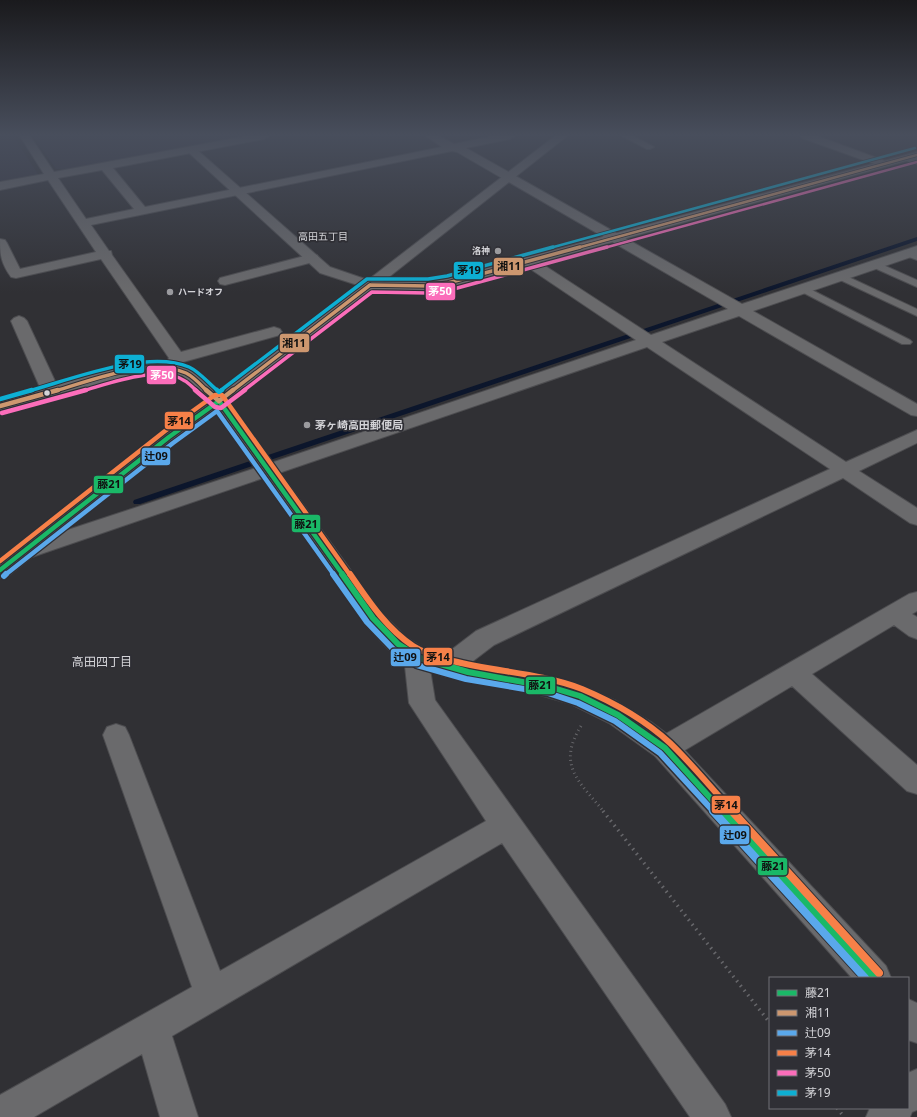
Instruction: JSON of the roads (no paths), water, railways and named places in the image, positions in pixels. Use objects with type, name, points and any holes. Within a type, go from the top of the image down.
[{"type":"main road","points":[[0,570],[163,442],[370,285],[428,286],[448,283],[796,188]]},
{"type":"street","points":[[0,197],[31,188]]},
{"type":"street","points":[[60,188],[106,254],[173,363],[202,384],[219,401],[262,466],[373,618],[394,642],[416,657],[447,667],[483,676],[537,684],[564,691],[596,702],[633,724],[665,748],[873,977]]},
{"type":"street","points":[[123,188],[140,209]]},
{"type":"street","points":[[234,188],[325,270],[370,285],[496,188]]},
{"type":"street","points":[[84,223],[257,188]]},
{"type":"street","points":[[527,188],[917,411]]},
{"type":"street","points":[[0,244],[16,274],[106,254]]},
{"type":"street","points":[[24,552],[262,466],[642,337],[735,306],[804,289],[874,264],[914,253]]},
{"type":"street","points":[[225,281],[312,258]]},
{"type":"street","points":[[528,261],[917,518]]},
{"type":"street","points":[[19,321],[51,392]]},
{"type":"street","points":[[0,406],[116,374],[173,363],[274,332]]},
{"type":"street","points":[[447,667],[485,638],[917,436]]},
{"type":"street","points":[[665,748],[917,600]]},
{"type":"street","points":[[894,613],[917,630]]},
{"type":"street","points":[[416,657],[422,702],[506,825],[712,1117]]},
{"type":"street","points":[[794,672],[917,782]]},
{"type":"street","points":[[116,735],[212,994]]},
{"type":"street","points":[[0,1116],[506,825]]},
{"type":"street","points":[[909,1017],[917,1026]]},
{"type":"street","points":[[152,1029],[179,1117]]},
{"type":"street","points":[[909,1094],[917,1087]]},
{"type":"street","points":[[885,1117],[893,1109]]},
{"type":"lane","points":[[874,264],[917,284]]},
{"type":"lane","points":[[840,276],[917,313]]},
{"type":"lane","points":[[804,289],[906,342]]},
{"type":"waterway","points":[[137,502],[917,239]]},
{"type":"place","name":"洛神","points":[[498,251]]},
{"type":"place","name":"ハードオフ","points":[[170,292]]},
{"type":"place","name":"茅ヶ崎高田郵便局","points":[[307,425]]},
{"type":"district","name":"高田五丁目","points":[[323,236]]},
{"type":"district","name":"高田四丁目","points":[[102,662]]}]
